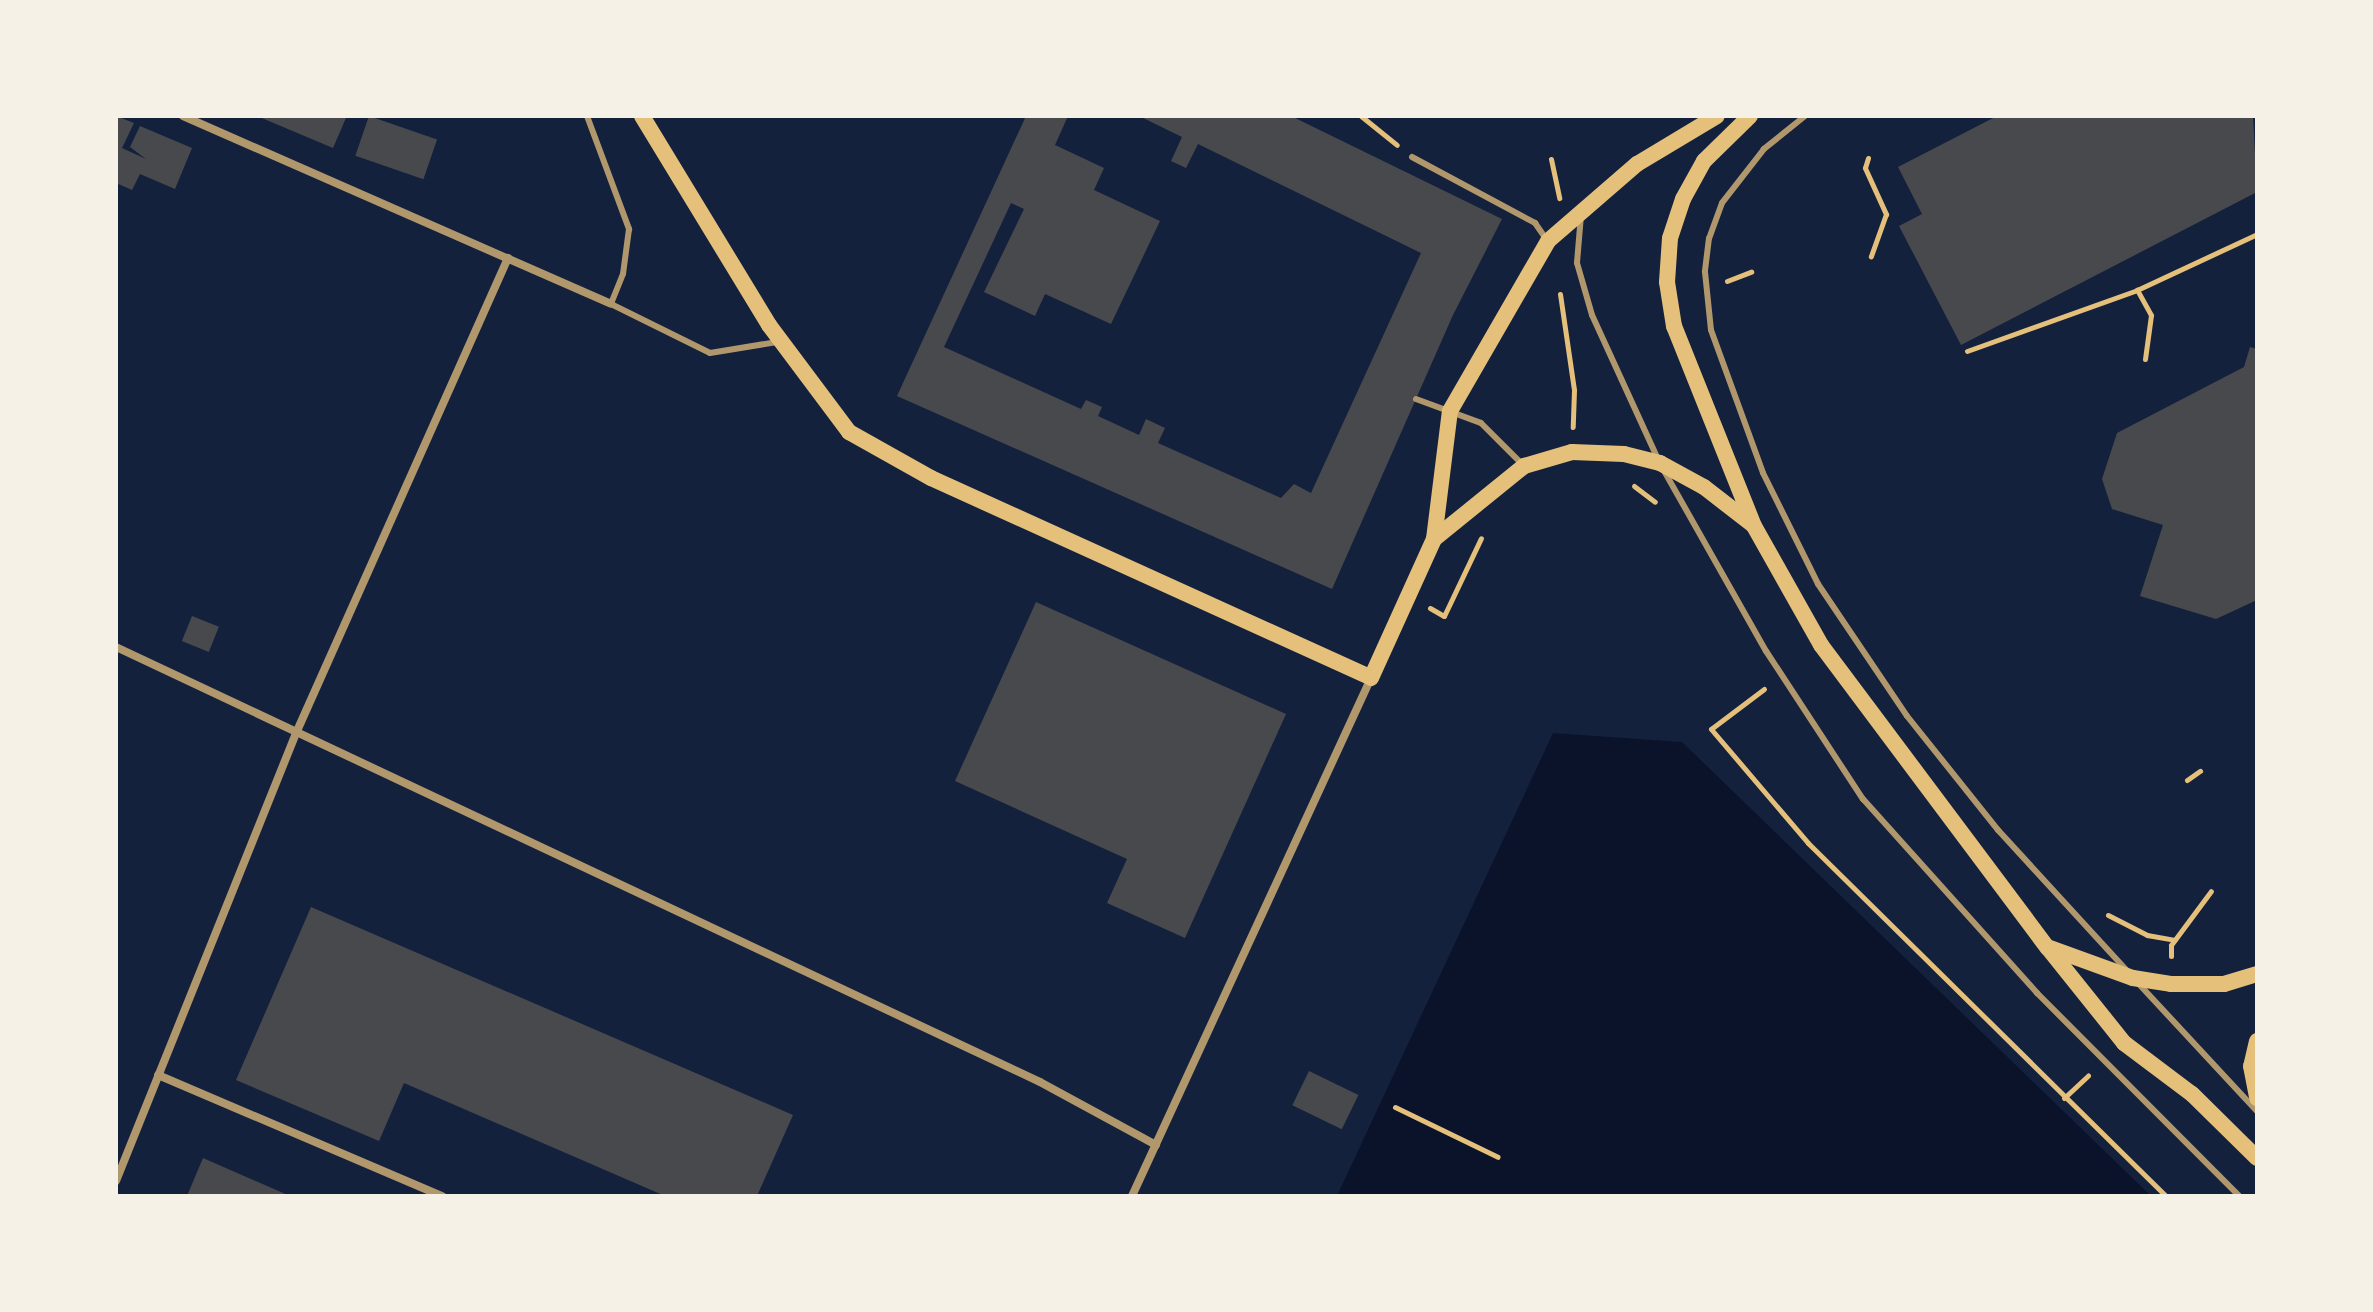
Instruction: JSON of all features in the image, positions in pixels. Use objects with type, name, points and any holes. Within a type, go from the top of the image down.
[{"type":"main road","points":[[642,116],[781,340],[849,432],[931,478],[1371,678],[1434,539],[1450,411],[1548,241],[1582,208],[1637,164],[1717,116]]},
{"type":"main road","points":[[1750,116],[1704,161],[1683,199],[1670,238],[1667,282],[1674,326],[1754,526],[1821,645],[2048,948],[2124,1043],[2192,1094],[2257,1158]]},
{"type":"main road","points":[[1434,539],[1524,466],[1572,452],[1624,454],[1660,463],[1704,487],[1754,526]]},
{"type":"main road","points":[[2048,948],[2133,978],[2224,984],[2257,974]]},
{"type":"main road","points":[[2257,1041],[2251,1066],[2257,1098]]},
{"type":"street","points":[[183,116],[611,304]]},
{"type":"street","points":[[116,1181],[297,731],[508,258]]},
{"type":"street","points":[[116,647],[1040,1082],[1156,1145]]},
{"type":"street","points":[[1132,1196],[1371,678]]},
{"type":"street","points":[[158,1075],[442,1196]]},
{"type":"lane","points":[[587,116],[629,229],[623,274],[611,304],[710,353],[781,340]]},
{"type":"lane","points":[[1805,116],[1764,149],[1722,203],[1709,238],[1705,272],[1711,330],[1763,473],[1818,584],[1907,716],[1998,830],[2257,1111]]},
{"type":"lane","points":[[1412,157],[1535,223],[1548,241]]},
{"type":"lane","points":[[1582,208],[1577,263],[1592,315],[1660,463],[1766,651],[1863,799],[2037,993],[2239,1196]]},
{"type":"lane","points":[[1416,399],[1487,428],[1524,466]]},
{"type":"path","points":[[1361,116],[1412,157]]},
{"type":"path","points":[[1868,158],[1865,168],[1886,214],[1871,256]]},
{"type":"path","points":[[1967,351],[2137,290],[2257,234]]},
{"type":"path","points":[[1725,292],[1727,280],[1751,272]]},
{"type":"path","points":[[2137,290],[2151,315],[2145,359]]},
{"type":"path","points":[[1625,479],[1660,506]]},
{"type":"path","points":[[1408,595],[1444,616],[1484,532]]},
{"type":"path","points":[[1758,679],[1766,692],[1711,729],[1808,843],[2166,1196]]},
{"type":"path","points":[[2187,780],[2200,771]]},
{"type":"path","points":[[2098,905],[2147,935],[2175,940]]},
{"type":"path","points":[[1395,1107],[1498,1157]]},
{"type":"water","points":[[1553,733],[1682,742],[2151,1196],[1337,1196]]},
{"type":"building","points":[[116,116],[134,123],[122,148],[146,159],[130,147],[140,126],[192,148],[175,189],[140,174],[132,190],[116,183]]},
{"type":"building","points":[[257,116],[340,116],[346,118],[333,148]]},
{"type":"building","points":[[369,116],[437,139],[423,179],[355,156]]},
{"type":"building","points":[[1026,116],[1068,116],[1055,145],[1104,168],[1094,190],[1160,221],[1111,324],[1045,294],[1035,316],[984,292],[1024,209],[1011,203],[944,347],[1081,409],[1086,400],[1102,407],[1098,416],[1139,435],[1146,419],[1165,428],[1158,443],[1281,498],[1294,484],[1311,493],[1421,253],[1198,144],[1186,168],[1171,161],[1182,137],[1139,116],[1291,116],[1502,219],[1453,315],[1332,589],[897,396]]},
{"type":"building","points":[[1997,116],[2253,116],[2257,192],[1961,345],[1899,226],[1922,214],[1898,167]]},
{"type":"building","points":[[2250,347],[2257,349],[2257,600],[2216,619],[2140,596],[2163,525],[2112,509],[2102,479],[2117,433],[2244,367]]},
{"type":"building","points":[[1036,602],[1286,714],[1185,938],[1107,903],[1127,859],[955,781]]},
{"type":"building","points":[[192,616],[219,627],[209,652],[182,641]]},
{"type":"building","points":[[311,907],[793,1115],[757,1196],[665,1196],[404,1083],[379,1141],[236,1080]]},
{"type":"building","points":[[1309,1071],[1358,1095],[1342,1129],[1292,1105]]},
{"type":"building","points":[[203,1158],[290,1196],[187,1196]]}]
